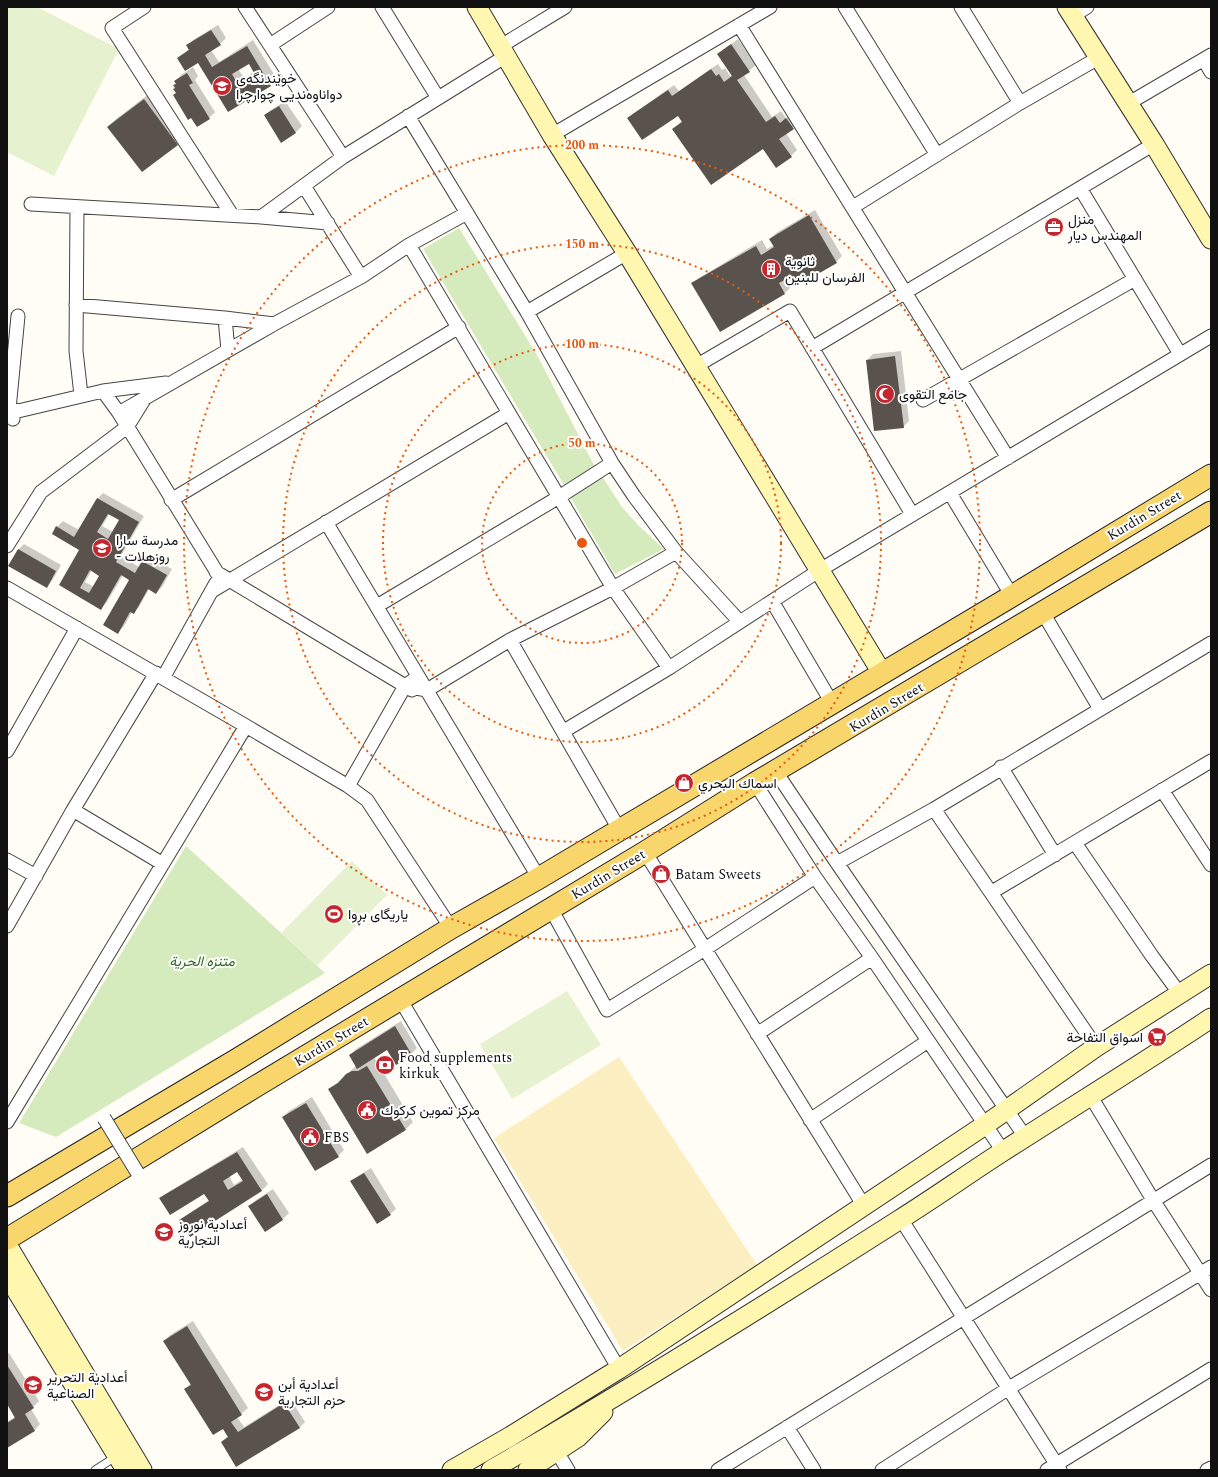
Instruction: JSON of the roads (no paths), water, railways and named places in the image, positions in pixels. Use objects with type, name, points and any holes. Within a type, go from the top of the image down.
[{"type":"main road","name":"Kurdin Street","points":[[7,1196],[236,1060],[452,928],[539,878],[1012,596],[1211,475]]},
{"type":"main road","name":"Kurdin Street","points":[[7,1239],[253,1088],[645,852],[755,783],[776,772],[1211,512]]},
{"type":"main road","points":[[236,1060],[253,1088]]},
{"type":"street","points":[[245,7],[343,157]]},
{"type":"street","points":[[270,45],[328,7]]},
{"type":"street","points":[[382,7],[438,98]]},
{"type":"street","points":[[477,7],[552,135],[696,366],[882,673]]},
{"type":"street","points":[[261,217],[343,157],[438,98],[565,7]]},
{"type":"street","points":[[552,135],[770,7]]},
{"type":"street","points":[[845,7],[937,155]]},
{"type":"street","points":[[961,7],[1020,103]]},
{"type":"street","points":[[141,8],[112,28],[232,215]]},
{"type":"street","points":[[1076,10],[1100,57],[1211,239]]},
{"type":"street","points":[[739,25],[1008,458]]},
{"type":"street","points":[[853,207],[1020,103],[1100,57]]},
{"type":"street","points":[[1129,103],[1207,58],[1211,72]]},
{"type":"street","points":[[408,116],[527,312],[612,464],[676,552],[740,622]]},
{"type":"street","points":[[812,348],[1154,144]]},
{"type":"street","points":[[304,186],[361,277]]},
{"type":"street","points":[[1080,188],[1180,354]]},
{"type":"street","points":[[31,204],[232,215],[328,223]]},
{"type":"street","points":[[77,207],[76,351],[81,395]]},
{"type":"street","points":[[119,413],[274,324],[361,277],[410,246],[467,213]]},
{"type":"street","points":[[410,246],[613,588],[669,668]]},
{"type":"street","points":[[527,312],[627,254]]},
{"type":"street","points":[[923,400],[1135,279]]},
{"type":"street","points":[[76,305],[225,318],[274,324]]},
{"type":"street","points":[[696,366],[790,311],[912,514]]},
{"type":"street","points":[[18,316],[11,415],[81,395],[171,383]]},
{"type":"street","points":[[225,318],[228,350]]},
{"type":"street","points":[[171,500],[459,327]]},
{"type":"street","points":[[564,731],[669,668],[820,570],[1211,336]]},
{"type":"street","points":[[103,391],[128,427],[171,500],[222,578],[434,702]]},
{"type":"street","points":[[7,546],[41,492],[128,427],[144,398]]},
{"type":"street","points":[[7,926],[73,810],[160,676],[212,591],[222,578],[326,522],[508,413]]},
{"type":"street","points":[[377,606],[612,464]]},
{"type":"street","points":[[950,493],[1012,596]]},
{"type":"street","points":[[326,522],[539,878]]},
{"type":"street","points":[[405,686],[427,690],[510,640],[613,588],[676,552]]},
{"type":"street","points":[[7,588],[348,786],[367,800],[452,928]]},
{"type":"street","points":[[772,601],[832,703]]},
{"type":"street","points":[[1043,613],[1100,709]]},
{"type":"street","points":[[7,751],[77,628]]},
{"type":"street","points":[[510,640],[564,731],[619,829]]},
{"type":"street","points":[[837,863],[934,809],[1001,767],[1211,643]]},
{"type":"street","points":[[348,786],[405,686],[419,677]]},
{"type":"street","points":[[7,1122],[246,726]]},
{"type":"street","points":[[992,892],[1211,761]]},
{"type":"street","points":[[1001,767],[1055,855]]},
{"type":"street","points":[[776,772],[1026,1138]]},
{"type":"street","points":[[755,783],[815,877],[1003,1151]]},
{"type":"street","points":[[1162,790],[1211,864]]},
{"type":"street","points":[[934,809],[992,892],[1096,1047]]},
{"type":"street","points":[[73,810],[163,864]]},
{"type":"street","points":[[1075,843],[1152,956],[1180,994]]},
{"type":"street","points":[[645,852],[864,1206]]},
{"type":"street","points":[[7,860],[36,876]]},
{"type":"street","points":[[551,909],[607,1010],[705,949],[815,877]]},
{"type":"street","points":[[757,1034],[872,958]]},
{"type":"street","points":[[452,1470],[518,1432],[619,1369],[985,1125],[1096,1047],[1211,974]]},
{"type":"street","points":[[400,999],[619,1369]]},
{"type":"street","points":[[490,1470],[624,1391],[901,1219],[1003,1151],[1026,1138],[1090,1095],[1145,1062],[1211,1018]]},
{"type":"street","points":[[810,1120],[928,1041]]},
{"type":"street","points":[[1090,1095],[1153,1200],[1206,1270],[1211,1290]]},
{"type":"street","points":[[104,1118],[137,1172]]},
{"type":"street","points":[[718,1470],[1211,1164]]},
{"type":"street","points":[[901,1219],[1009,1388],[1054,1468],[1211,1369]]},
{"type":"street","points":[[7,1245],[142,1470]]},
{"type":"street","points":[[882,1470],[1009,1388],[1206,1270]]},
{"type":"street","points":[[7,1276],[122,1463]]},
{"type":"street","points":[[528,1470],[578,1437],[624,1391]]},
{"type":"street","points":[[787,1427],[814,1470]]},
{"type":"street","points":[[557,1452],[568,1470]]},
{"type":"street","points":[[1207,1470],[1211,1468]]},
{"type":"lane","points":[[95,1470],[122,1463]]},
{"type":"place","name":"خوێندنگەی دواناوەندیی چوارچرا","points":[[222,86]]},
{"type":"place","name":"منزل المهندس ديار","points":[[1054,227]]},
{"type":"place","name":"ثانوية الفرسان للبنين","points":[[771,269]]},
{"type":"place","name":"جامع التقوى","points":[[885,394]]},
{"type":"place","name":"مدرسة سارا - روزهلات","points":[[102,548]]},
{"type":"place","name":"اسماك البحري","points":[[684,783]]},
{"type":"place","name":"Batam Sweets","points":[[661,874]]},
{"type":"place","name":"یاریگای بڕوا","points":[[334,914]]},
{"type":"place","name":"اسواق التفاحة","points":[[1157,1037]]},
{"type":"place","name":"Food supplements kirkuk","points":[[385,1065]]},
{"type":"place","name":"مركز تموين كركوك","points":[[367,1110]]},
{"type":"place","name":"FBS","points":[[310,1137]]},
{"type":"place","name":"أعدادية نوروز التجارية","points":[[164,1232]]},
{"type":"place","name":"أعدادية التحرير الصناعية","points":[[33,1385]]},
{"type":"place","name":"أعدادية أبن حزم التجارية","points":[[264,1392]]},
{"type":"park label","name":"متنزه الحرية","points":[[202,961]]}]
